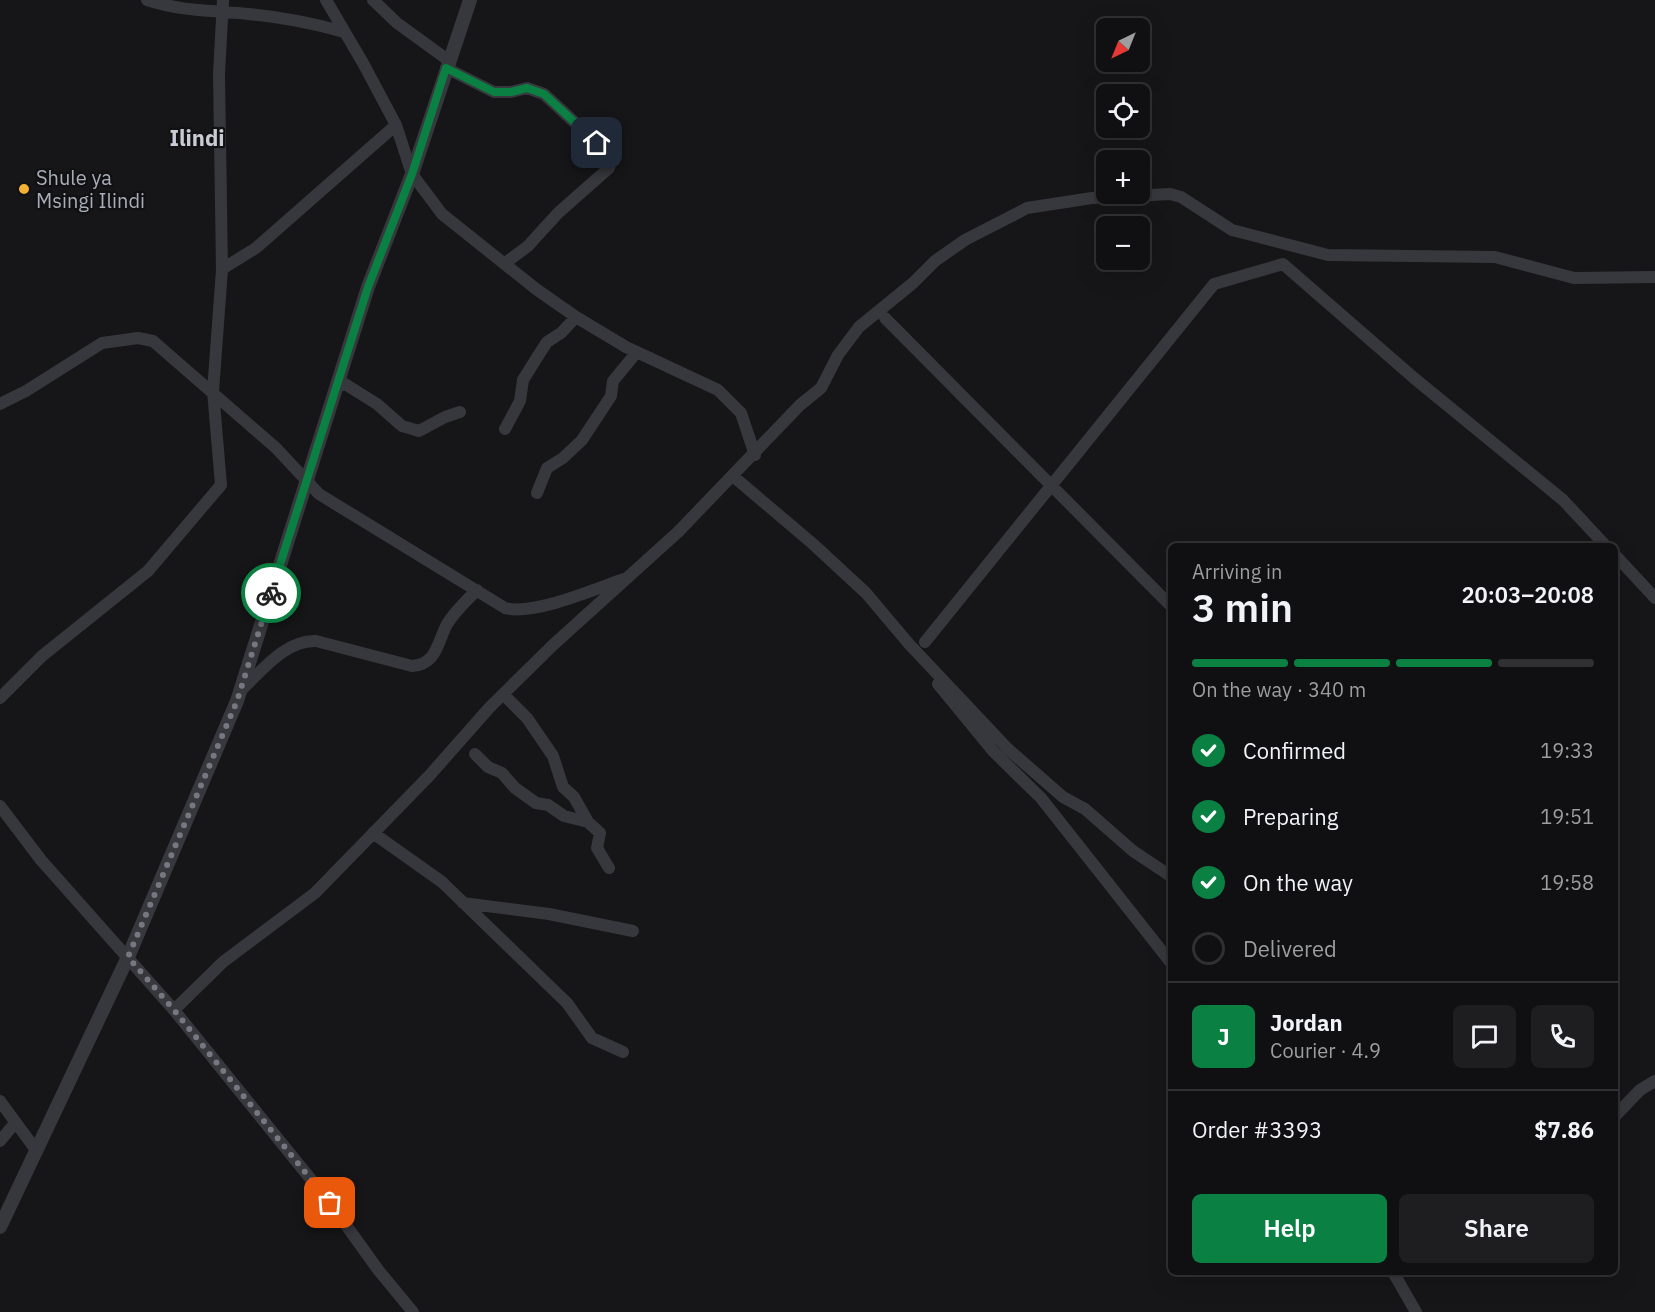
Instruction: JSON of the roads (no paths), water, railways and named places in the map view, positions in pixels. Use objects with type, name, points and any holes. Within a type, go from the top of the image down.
[{"type":"street","points":[[147,0],[164,5],[222,13],[301,20],[344,32]]},
{"type":"street","points":[[0,698],[42,657],[148,571],[215,496],[222,477],[213,392],[222,269],[219,74],[223,0]]},
{"type":"street","points":[[326,0],[396,125],[412,174],[449,222],[576,317],[637,352],[699,380],[729,398],[741,413],[755,455]]},
{"type":"street","points":[[373,0],[447,64],[494,92],[511,92],[527,88],[544,94],[612,157],[609,168],[558,213],[521,252],[504,264]]},
{"type":"street","points":[[0,1227],[128,957],[240,691],[368,287],[412,174],[470,0]]},
{"type":"street","points":[[222,269],[256,248],[396,125]]},
{"type":"street","points":[[174,1010],[224,962],[315,893],[503,694],[553,645],[632,576],[734,477],[805,401],[821,388],[847,342],[878,310],[914,283],[949,250],[1013,214],[1041,205],[1092,198],[1170,194],[1181,197],[1232,230],[1328,255],[1495,257],[1574,278],[1655,277]]},
{"type":"street","points":[[926,642],[1214,284],[1283,264],[1414,378],[1563,500],[1603,543]]},
{"type":"street","points":[[505,429],[520,401],[523,380],[536,359],[547,342],[561,333],[576,317]]},
{"type":"street","points":[[885,318],[1168,603]]},
{"type":"street","points":[[0,404],[102,343],[138,339],[153,340],[276,448],[324,497],[505,608],[522,610],[632,576]]},
{"type":"street","points":[[537,492],[547,468],[563,458],[582,440],[610,396],[613,381],[637,352]]},
{"type":"street","points":[[336,386],[345,384],[378,404],[402,426],[420,431],[445,417],[460,412]]},
{"type":"street","points":[[734,477],[813,544],[866,593],[909,644],[1024,765],[1070,802],[1085,809],[1133,851],[1168,874]]},
{"type":"street","points":[[1618,558],[1655,598]]},
{"type":"street","points":[[240,691],[284,651],[303,641],[316,641],[412,666],[421,665],[435,654],[446,627],[477,590]]},
{"type":"street","points":[[909,644],[943,691],[993,751],[1041,798],[1168,957]]},
{"type":"street","points":[[503,694],[527,718],[553,756],[563,787],[574,797],[588,822],[600,833],[597,848],[609,868]]},
{"type":"street","points":[[475,754],[488,767],[502,773],[515,788],[536,803],[548,805],[564,816],[588,822]]},
{"type":"street","points":[[0,806],[41,860],[174,1010],[330,1203],[412,1312]]},
{"type":"street","points":[[373,833],[438,878],[567,1003],[592,1038],[623,1052]]},
{"type":"street","points":[[464,903],[549,914],[633,931]]},
{"type":"street","points":[[1618,1113],[1640,1090],[1655,1081]]},
{"type":"street","points":[[0,1101],[36,1150]]},
{"type":"street","points":[[0,1141],[15,1123]]},
{"type":"street","points":[[1395,1275],[1416,1312]]},
{"type":"place","name":"Shule ya Msingi Ilindi","points":[[24,189]]},
{"type":"district","name":"Ilindi","points":[[197,138]]}]
